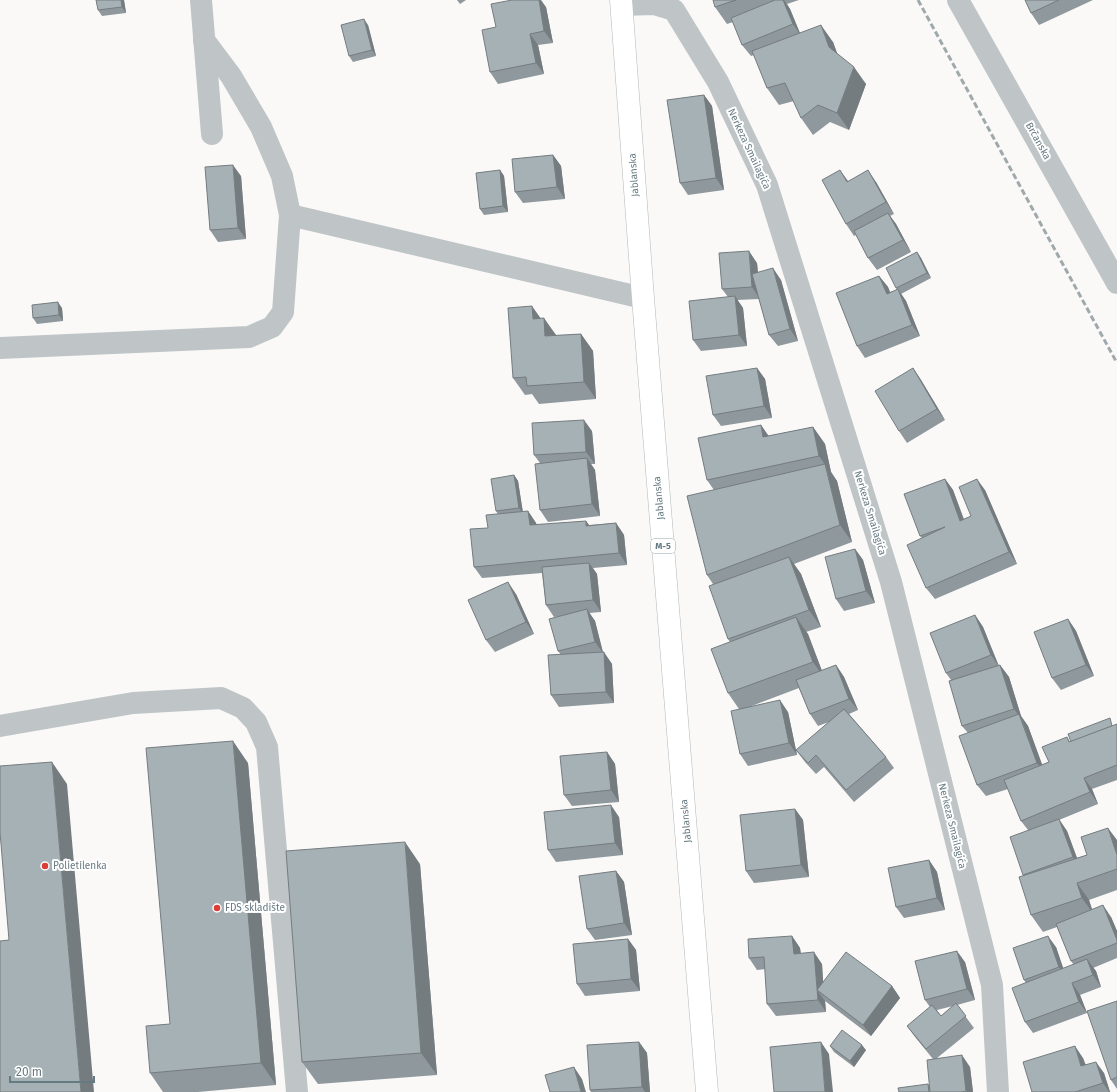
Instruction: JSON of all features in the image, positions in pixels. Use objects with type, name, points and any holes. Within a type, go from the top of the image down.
[{"type":"main road","name":"Jablanska","points":[[621,2],[643,298],[707,1092]]},
{"type":"street","points":[[201,0],[212,134]]},
{"type":"street","name":"Brčanska","points":[[958,0],[1117,283]]},
{"type":"street","name":"Nerkeza Smailagića","points":[[621,2],[654,4],[674,10],[718,82],[767,185],[893,590],[992,985],[998,1092]]},
{"type":"street","points":[[0,348],[249,337],[272,327],[284,312],[290,215],[282,176],[261,127],[231,76],[204,40]]},
{"type":"street","points":[[290,215],[643,298]]},
{"type":"street","points":[[0,726],[133,703],[221,698],[243,708],[256,722],[267,747],[297,1092]]},
{"type":"building","points":[[96,0],[121,0],[122,7],[98,10]]},
{"type":"building","points":[[512,0],[539,0],[544,31],[530,34],[536,63],[490,72],[482,30],[496,27],[491,4]]},
{"type":"building","points":[[713,0],[736,0],[715,7]]},
{"type":"building","points":[[775,0],[783,0],[793,24],[742,45],[731,18]]},
{"type":"building","points":[[1025,0],[1059,0],[1031,13]]},
{"type":"building","points":[[364,19],[372,50],[349,56],[341,25]]},
{"type":"building","points":[[821,25],[829,47],[854,67],[837,113],[818,105],[801,118],[785,83],[767,88],[752,51]]},
{"type":"building","points":[[704,95],[716,178],[680,183],[667,100]]},
{"type":"building","points":[[553,155],[557,187],[515,192],[512,159]]},
{"type":"building","points":[[233,165],[238,228],[210,230],[205,167]]},
{"type":"building","points":[[500,170],[503,206],[480,209],[476,173]]},
{"type":"building","points":[[840,170],[847,182],[868,170],[886,202],[846,224],[822,180]]},
{"type":"building","points":[[888,213],[903,240],[868,258],[854,231]]},
{"type":"building","points":[[749,251],[752,287],[722,289],[719,253]]},
{"type":"building","points":[[917,252],[927,273],[896,288],[886,268]]},
{"type":"building","points":[[773,268],[790,329],[769,335],[752,274]]},
{"type":"building","points":[[879,276],[887,294],[898,289],[912,325],[857,346],[836,293]]},
{"type":"building","points":[[735,296],[739,335],[693,340],[689,301]]},
{"type":"building","points":[[58,302],[59,315],[33,318],[32,305]]},
{"type":"building","points":[[532,306],[533,319],[544,318],[545,336],[581,334],[584,382],[527,386],[526,377],[513,378],[508,308]]},
{"type":"building","points":[[757,368],[764,406],[713,415],[706,376]]},
{"type":"building","points":[[913,368],[937,409],[899,431],[875,391]]},
{"type":"building","points":[[584,420],[586,452],[534,455],[532,423]]},
{"type":"building","points":[[761,425],[763,437],[813,427],[819,456],[707,480],[698,438]]},
{"type":"building","points":[[587,458],[592,504],[540,510],[535,464]]},
{"type":"building","points":[[825,464],[840,525],[707,575],[687,496]]},
{"type":"building","points":[[514,475],[519,508],[496,511],[491,479]]},
{"type":"building","points":[[945,479],[960,521],[971,516],[959,487],[977,479],[1009,552],[926,588],[907,545],[945,527],[920,536],[904,494]]},
{"type":"building","points":[[528,511],[530,525],[586,521],[586,526],[616,523],[619,553],[474,567],[470,529],[488,528],[486,515]]},
{"type":"building","points":[[855,549],[866,591],[836,599],[825,557]]},
{"type":"building","points":[[789,557],[809,610],[728,639],[709,586]]},
{"type":"building","points":[[589,563],[593,600],[546,605],[542,567]]},
{"type":"building","points":[[508,582],[526,622],[486,640],[468,600]]},
{"type":"building","points":[[587,609],[595,642],[558,651],[549,619]]},
{"type":"building","points":[[975,615],[991,655],[946,673],[930,633]]},
{"type":"building","points":[[796,617],[813,662],[728,693],[711,649]]},
{"type":"building","points":[[1068,619],[1086,665],[1052,678],[1034,632]]},
{"type":"building","points":[[604,652],[606,692],[551,695],[548,655]]},
{"type":"building","points":[[836,665],[849,699],[810,714],[796,680]]},
{"type":"building","points":[[1000,665],[1014,709],[962,726],[949,681]]},
{"type":"building","points":[[780,700],[789,743],[740,754],[731,711]]},
{"type":"building","points":[[844,709],[886,757],[846,790],[816,755],[808,763],[796,750]]},
{"type":"building","points":[[1019,714],[1037,763],[977,785],[959,736]]},
{"type":"building","points":[[1110,718],[1112,726],[1071,742],[1068,734]]},
{"type":"building","points":[[1117,724],[1117,765],[1084,778],[1090,792],[1021,821],[1004,780],[1049,762],[1042,747],[1067,737],[1069,742]]},
{"type":"building","name":"FDS skladište","points":[[233,741],[261,1063],[150,1073],[146,1026],[170,1024],[146,748]]},
{"type":"building","points":[[607,752],[611,790],[564,795],[560,756]]},
{"type":"building","name":"Polietilenka","points":[[52,762],[81,1092],[0,1092],[0,941],[9,940],[0,832],[0,766]]},
{"type":"building","points":[[611,805],[615,843],[548,850],[544,812]]},
{"type":"building","points":[[795,809],[801,865],[746,871],[740,815]]},
{"type":"building","points":[[1059,819],[1073,857],[1023,875],[1010,837]]},
{"type":"building","points":[[1108,828],[1117,855],[1117,869],[1077,883],[1082,898],[1031,915],[1019,877],[1087,855],[1081,837]]},
{"type":"building","points":[[405,842],[421,1053],[302,1062],[286,851]]},
{"type":"building","points":[[929,860],[937,898],[896,907],[888,868]]},
{"type":"building","points":[[616,871],[624,923],[587,929],[579,876]]},
{"type":"building","points":[[1103,905],[1117,943],[1071,961],[1056,924]]},
{"type":"building","points":[[792,936],[794,954],[814,952],[818,1000],[767,1004],[764,957],[749,958],[748,939]]},
{"type":"building","points":[[1048,936],[1059,967],[1024,980],[1013,948]]},
{"type":"building","points":[[628,939],[631,979],[577,984],[573,944]]},
{"type":"building","points":[[957,951],[967,989],[925,1000],[915,961]]},
{"type":"building","points":[[846,952],[892,986],[863,1025],[817,990]]},
{"type":"building","points":[[1087,959],[1093,975],[1072,983],[1079,1002],[1025,1022],[1012,988]]},
{"type":"building","points":[[1117,1001],[1117,1077],[1111,1080],[1087,1011]]},
{"type":"building","points":[[956,1003],[966,1016],[926,1049],[907,1026],[932,1005],[941,1016]]},
{"type":"building","points":[[842,1030],[862,1045],[850,1061],[830,1046]]},
{"type":"building","points":[[639,1042],[642,1087],[590,1090],[587,1045]]},
{"type":"building","points":[[821,1042],[825,1092],[774,1092],[770,1047]]},
{"type":"building","points":[[1075,1046],[1081,1066],[1096,1062],[1103,1083],[1075,1092],[1032,1092],[1023,1062]]},
{"type":"building","points":[[962,1055],[966,1091],[930,1092],[927,1060]]},
{"type":"building","points":[[574,1067],[581,1092],[550,1092],[545,1075]]},
{"type":"building","points":[[928,1084],[929,1092],[899,1092],[898,1088]]},
{"type":"railway","points":[[918,0],[1117,363]]},
{"type":"place","name":"Polietilenka","points":[[45,866]]},
{"type":"place","name":"FDS skladište","points":[[217,908]]}]
